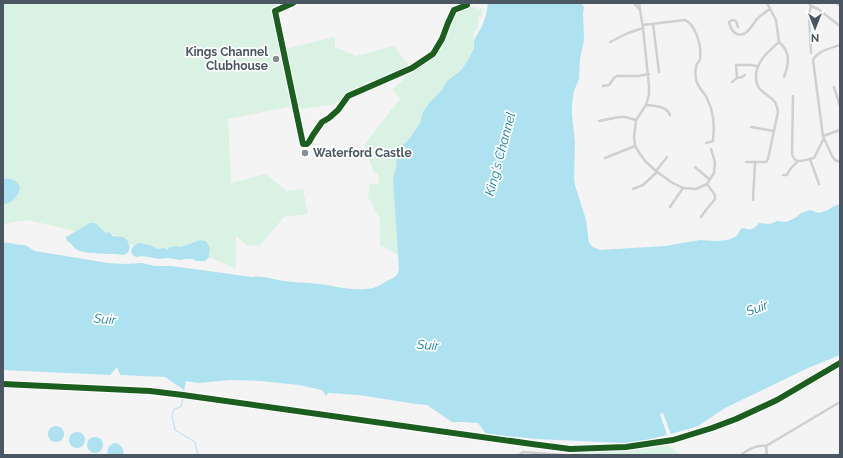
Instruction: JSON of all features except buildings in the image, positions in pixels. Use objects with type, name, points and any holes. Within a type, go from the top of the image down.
[{"type":"street","points":[[293,3],[275,11],[303,144],[307,144],[322,122],[338,110],[348,96],[412,68],[433,54],[442,39],[454,10],[467,5],[467,3]]},
{"type":"street","points":[[634,3],[640,10]]},
{"type":"street","points":[[639,3],[649,74],[649,95],[646,105],[636,120],[634,137],[635,146],[645,162],[671,182],[683,188],[696,189],[707,184],[714,173],[716,162],[711,149]]},
{"type":"street","points":[[767,3],[776,20],[780,42],[786,50],[788,57],[788,67],[784,77]]},
{"type":"street","points":[[811,52],[809,15],[810,4],[840,26]]},
{"type":"street","points":[[738,27],[736,21],[732,20],[729,22],[736,34],[745,34],[758,18],[770,9]]},
{"type":"street","points":[[610,42],[643,26],[685,20],[689,22],[693,27],[700,52],[700,60],[695,73],[696,82],[706,97],[714,120],[713,141],[706,143]]},
{"type":"street","points":[[653,24],[659,72]]},
{"type":"street","points":[[746,162],[766,162],[768,159],[778,112],[774,99],[764,93],[758,86],[756,79],[757,66],[768,52],[780,42]]},
{"type":"street","points":[[840,45],[818,54],[813,60],[823,138],[832,156],[835,160],[840,162]]},
{"type":"street","points":[[737,78],[736,65],[757,66]]},
{"type":"street","points":[[603,86],[609,85],[617,76],[638,76],[649,74]]},
{"type":"street","points":[[732,82],[745,75]]},
{"type":"street","points":[[834,87],[840,106]]},
{"type":"street","points":[[793,96],[791,151],[793,157],[798,161],[802,162],[814,158],[823,138],[840,130]]},
{"type":"street","points":[[646,105],[666,109],[669,111],[670,115]]},
{"type":"street","points":[[599,121],[619,117],[636,120]]},
{"type":"street","points":[[751,127],[774,131]]},
{"type":"street","points":[[605,158],[635,146]]},
{"type":"street","points":[[633,189],[643,185],[657,172],[667,157]]},
{"type":"street","points":[[810,159],[819,184]]},
{"type":"street","points":[[783,175],[787,175],[789,170],[798,161]]},
{"type":"street","points":[[753,200],[755,162]]},
{"type":"street","points":[[695,167],[710,179]]},
{"type":"street","points":[[702,217],[716,199],[715,195],[707,184]]},
{"type":"street","points":[[670,207],[683,188]]},
{"type":"street","points":[[741,455],[753,448],[766,446],[840,402]]},
{"type":"street","points":[[766,446],[768,455]]},
{"type":"street","points":[[519,455],[523,452],[563,455]]},
{"type":"green space","points":[[3,3],[279,3],[271,8],[281,48],[284,49],[335,37],[335,47],[356,56],[394,46],[410,67],[346,95],[335,104],[303,109],[293,106],[228,119],[231,183],[265,174],[287,191],[303,189],[308,214],[284,217],[260,245],[248,246],[236,236],[236,269],[209,257],[210,248],[206,241],[200,240],[181,247],[170,247],[165,250],[164,248],[158,249],[150,245],[136,244],[133,246],[124,239],[106,232],[92,223],[76,231],[27,220],[3,224]]},
{"type":"green space","points":[[476,7],[478,10],[482,8],[483,13],[481,17],[478,17],[478,28],[473,33],[474,48],[467,62],[461,70],[446,82],[442,90],[429,103],[423,112],[420,123],[408,141],[401,146],[397,152],[396,168],[393,178],[398,255],[380,245],[380,219],[368,197],[370,184],[379,184],[378,174],[374,173],[364,145],[400,99],[393,89],[409,74],[433,59],[444,43],[456,15],[465,8]]},
{"type":"green space","points":[[667,445],[681,455],[573,455],[573,453],[626,451]]},
{"type":"water","points":[[488,3],[581,3],[584,7],[584,40],[580,59],[579,79],[574,91],[572,104],[575,143],[574,178],[586,220],[589,243],[593,247],[600,250],[665,246],[700,240],[728,240],[735,237],[743,228],[752,229],[759,223],[770,224],[777,221],[786,222],[795,218],[801,213],[810,210],[819,213],[840,204],[840,355],[808,368],[725,408],[698,426],[671,434],[663,413],[660,414],[667,435],[638,442],[623,443],[537,439],[486,434],[478,423],[452,422],[427,405],[359,395],[328,393],[326,396],[322,390],[299,385],[260,381],[231,380],[198,383],[186,381],[184,390],[165,377],[120,375],[117,367],[110,375],[3,370],[3,242],[25,245],[35,251],[108,263],[142,263],[155,266],[171,266],[252,277],[264,277],[289,282],[315,283],[351,289],[368,289],[395,277],[399,269],[393,178],[396,168],[397,152],[401,146],[408,141],[420,123],[423,112],[429,103],[442,90],[446,82],[461,70],[467,62],[474,48],[474,40],[486,15]]},
{"type":"water","points":[[3,179],[14,180],[18,183],[20,188],[14,199],[6,204],[3,204]]},
{"type":"water","points":[[90,223],[95,223],[106,233],[109,232],[113,236],[123,237],[127,240],[130,247],[128,253],[122,255],[84,252],[79,251],[67,241],[66,237]]},
{"type":"water","points":[[200,240],[206,241],[210,248],[209,257],[205,261],[196,261],[193,259],[159,259],[142,256],[136,257],[131,252],[132,248],[136,244],[140,243],[150,245],[158,249],[164,248],[167,250],[170,247],[181,247]]},
{"type":"water","points":[[53,426],[59,426],[64,431],[62,440],[59,442],[53,442],[48,437],[48,431]]},
{"type":"water","points":[[77,432],[83,434],[85,440],[83,446],[77,448],[71,446],[69,440],[71,434]]},
{"type":"water","points":[[92,437],[98,437],[103,442],[101,451],[98,453],[92,453],[87,448],[87,442]]},
{"type":"water","points":[[115,443],[122,447],[123,455],[108,455],[108,448]]},
{"type":"waterway","points":[[184,390],[181,407],[174,409],[172,416],[175,430],[195,442],[198,455]]},
{"type":"railway","points":[[3,384],[150,391],[570,449],[626,447],[673,440],[712,428],[736,419],[777,400],[840,363]]},
{"type":"cycle path","points":[[293,3],[275,11],[303,144],[307,144],[309,142],[322,122],[338,110],[348,96],[412,68],[433,54],[442,39],[454,10],[467,5],[467,3]]},
{"type":"cycle path","points":[[3,384],[150,391],[570,449],[626,447],[673,440],[712,428],[736,419],[777,400],[840,363]]},
{"type":"place","name":"Kings Channel Clubhouse","points":[[276,59]]},
{"type":"place","name":"Waterford Castle","points":[[305,153]]},
{"type":"water label","name":"King's Channel","points":[[500,154]]},
{"type":"water label","name":"Suir","points":[[757,308]]},
{"type":"water label","name":"Suir","points":[[105,319]]},
{"type":"water label","name":"Suir","points":[[428,345]]}]
